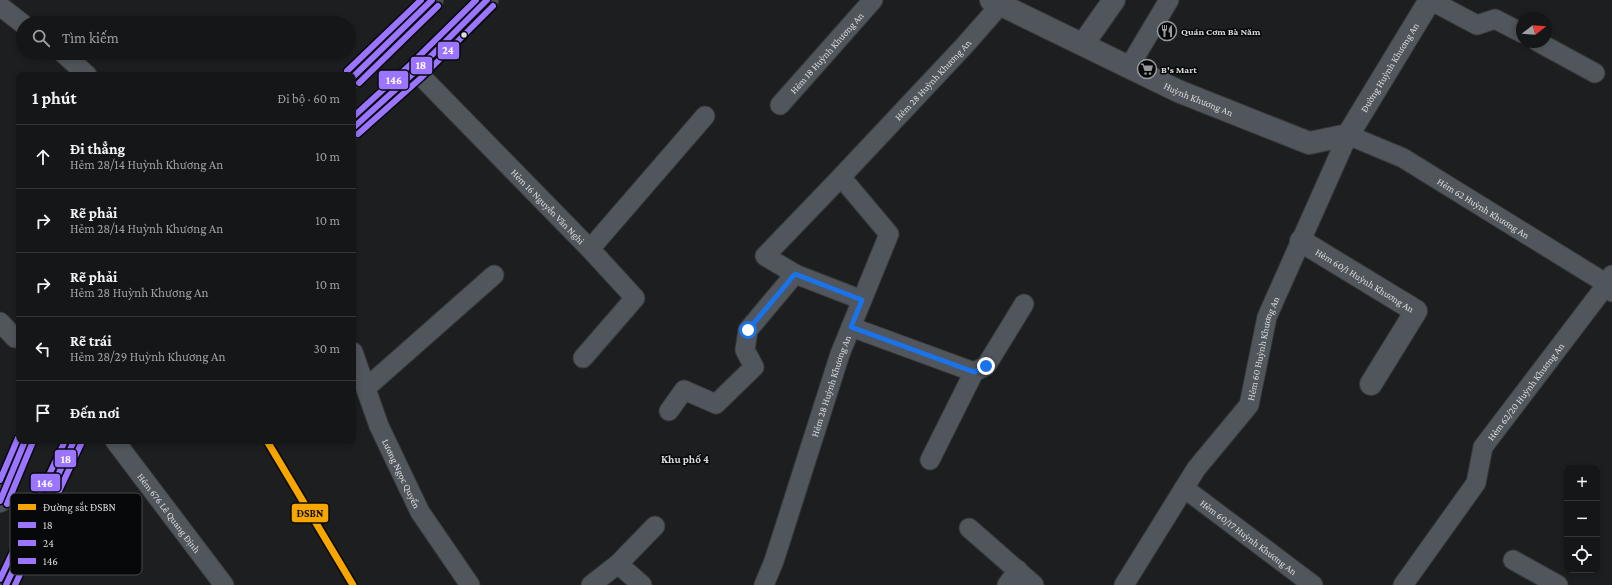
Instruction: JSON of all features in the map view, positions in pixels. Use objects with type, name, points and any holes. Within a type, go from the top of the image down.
[{"type":"main road","points":[[356,73],[432,0]]},
{"type":"main road","points":[[356,125],[416,71],[487,0]]},
{"type":"main road","points":[[0,501],[24,444]]},
{"type":"main road","points":[[49,493],[73,444]]},
{"type":"main road","points":[[6,585],[11,575]]},
{"type":"street","points":[[1083,44],[1114,0]]},
{"type":"street","name":"Đường Huỳnh Khương An","points":[[1348,135],[1430,0]]},
{"type":"street","name":"Huỳnh Khương An","points":[[996,2],[1178,91],[1309,143],[1348,135]]},
{"type":"street","name":"Hẻm 60/1 Huỳnh Khương An","points":[[1301,241],[1416,311],[1371,384]]},
{"type":"lane","name":"Hẻm 18 Huỳnh Khương An","points":[[780,106],[873,0]]},
{"type":"lane","points":[[1129,67],[1169,0]]},
{"type":"lane","points":[[1430,0],[1476,25],[1495,19],[1516,31]]},
{"type":"lane","name":"Hẻm 28 Huỳnh Khương An","points":[[764,585],[774,561],[840,354],[890,234],[841,177],[965,45],[996,2]]},
{"type":"lane","points":[[0,6],[16,19]]},
{"type":"lane","points":[[1549,48],[1595,72]]},
{"type":"lane","points":[[71,60],[84,72]]},
{"type":"lane","name":"Hẻm 16 Nguyễn Văn Nghi","points":[[416,71],[590,249],[705,116]]},
{"type":"lane","name":"Hẻm 60 Huỳnh Khương An","points":[[1124,585],[1196,469],[1249,405],[1267,317],[1348,135]]},
{"type":"lane","name":"Hẻm 62 Huỳnh Khương An","points":[[1348,135],[1403,158],[1610,284]]},
{"type":"lane","points":[[841,177],[765,256],[795,274],[862,300]]},
{"type":"lane","points":[[583,358],[635,298],[590,249]]},
{"type":"lane","points":[[669,411],[684,390],[716,404],[754,367],[745,350],[748,330],[795,274]]},
{"type":"lane","points":[[366,388],[494,275]]},
{"type":"lane","name":"Hẻm 62/20 Huỳnh Khương An","points":[[1403,585],[1476,483],[1482,447],[1610,284]]},
{"type":"lane","points":[[930,460],[974,372],[986,366],[1024,304]]},
{"type":"lane","points":[[0,322],[11,340]]},
{"type":"lane","points":[[851,327],[974,372]]},
{"type":"lane","name":"Lương Ngọc Quyến","points":[[356,360],[379,426],[420,512],[470,585]]},
{"type":"lane","name":"Hẻm 676 Lê Quang Định","points":[[117,444],[224,585]]},
{"type":"lane","name":"Hẻm 60/17 Huỳnh Khương An","points":[[1184,488],[1314,585]]},
{"type":"lane","points":[[591,585],[618,564],[655,526]]},
{"type":"lane","points":[[969,528],[1012,578],[1034,585]]},
{"type":"lane","points":[[1513,560],[1558,585]]},
{"type":"lane","points":[[618,564],[642,585]]},
{"type":"rail line","name":"ĐSBN","points":[[269,444],[353,585]]},
{"type":"transit line","name":"146","points":[[347,71],[421,0]]},
{"type":"transit line","name":"18","points":[[356,74],[432,0]]},
{"type":"transit line","name":"146","points":[[356,114],[410,65],[476,0]]},
{"type":"transit line","name":"18","points":[[356,125],[416,71],[487,0]]},
{"type":"transit line","name":"24","points":[[359,83],[438,6]]},
{"type":"transit line","name":"24","points":[[358,134],[422,77],[493,6]]},
{"type":"transit line","name":"146","points":[[0,480],[16,443]]},
{"type":"transit line","name":"18","points":[[0,501],[24,444]]},
{"type":"transit line","name":"24","points":[[12,493],[32,444]]},
{"type":"transit line","name":"146","points":[[41,493],[64,444]]},
{"type":"transit line","name":"18","points":[[49,493],[73,444]]},
{"type":"transit line","name":"24","points":[[58,493],[81,444]]},
{"type":"transit line","name":"24","points":[[7,504],[10,497]]},
{"type":"transit line","name":"146","points":[[0,579],[10,558]]},
{"type":"transit line","name":"18","points":[[6,585],[11,575]]},
{"type":"transit line","name":"24","points":[[15,585],[20,575]]},
{"type":"place","name":"Quán Cơm Bà Năm","points":[[1167,31]]},
{"type":"place","name":"B's Mart","points":[[1147,69]]},
{"type":"district","name":"Khu phố 4","points":[[685,459]]},
{"type":"route","points":[[748,330],[795,274],[862,300],[851,327],[974,372],[986,366]]}]
